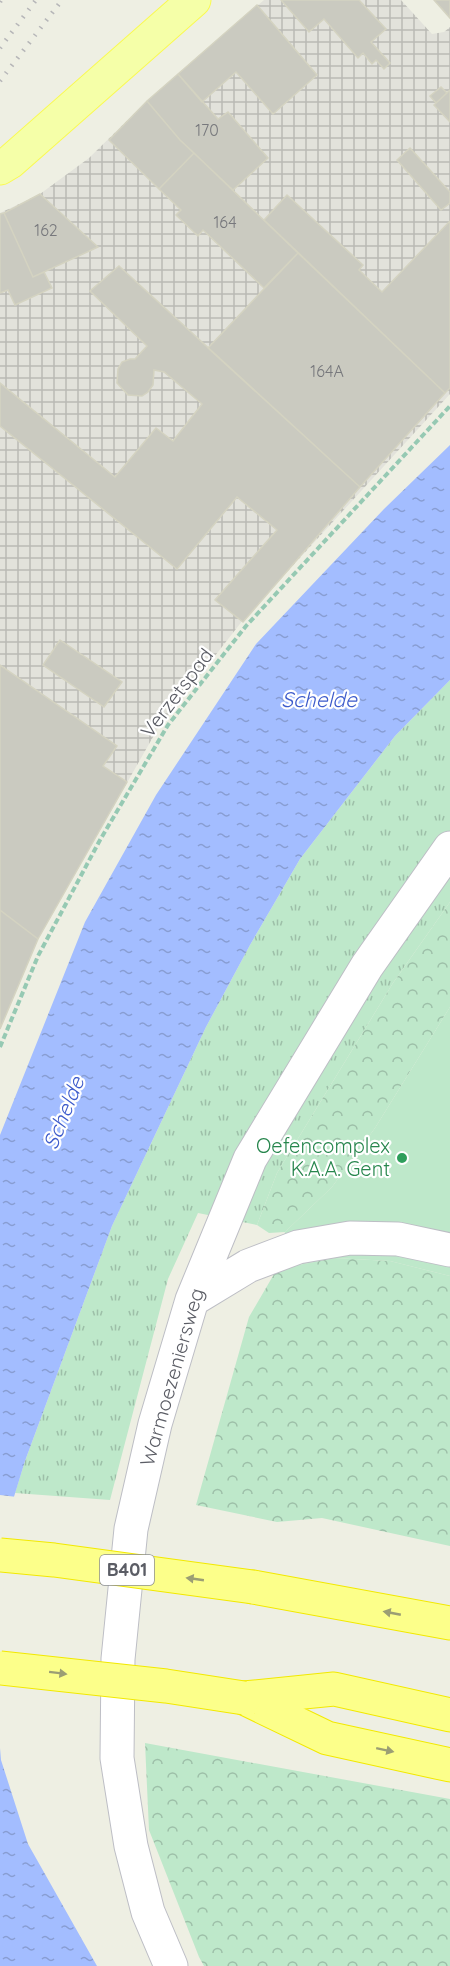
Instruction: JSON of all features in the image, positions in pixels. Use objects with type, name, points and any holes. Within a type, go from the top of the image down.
[{"type":"highway","name":"B401","points":[[0,1556],[54,1560],[253,1587],[450,1623]]},
{"type":"highway","points":[[0,1668],[166,1686],[243,1698],[334,1689],[450,1714]]},
{"type":"highway","points":[[243,1698],[327,1738],[450,1765]]},
{"type":"main road","points":[[0,168],[18,155],[194,0]]},
{"type":"street","name":"Warmoezeniersweg","points":[[171,1966],[148,1911],[131,1846],[117,1758],[118,1659],[131,1529],[155,1424],[192,1300],[250,1159],[367,966],[450,848]]},
{"type":"street","points":[[192,1300],[248,1266],[298,1247],[350,1238],[398,1239],[450,1250]]},
{"type":"path","name":"Verzetspad","points":[[0,1047],[38,956],[100,840],[168,725],[246,626],[450,405]]},
{"type":"shaded area","points":[[264,0],[401,0],[432,34],[444,32],[450,27],[450,394],[243,620],[157,730],[38,939],[0,1029],[0,213],[40,194],[89,158],[147,101]]},
{"type":"green space","points":[[450,680],[450,902],[393,983],[277,1173],[257,1225],[198,1213],[168,1279],[110,1500],[15,1493],[112,1226],[206,1027],[300,859],[395,736]]},
{"type":"green space","points":[[450,902],[450,1007],[375,1128],[332,1187],[285,1232],[269,1233],[257,1225],[277,1173],[393,983]]},
{"type":"green space","name":"Oefencomplex K.A.A. Gent","points":[[450,1007],[450,1276],[390,1261],[335,1258],[277,1269],[285,1232],[332,1187],[375,1128]]},
{"type":"green space","points":[[335,1258],[390,1261],[450,1276],[450,1546],[322,1518],[277,1522],[196,1505],[249,1317],[277,1269]]},
{"type":"green space","points":[[145,1743],[450,1799],[450,1966],[204,1966],[149,1830]]},
{"type":"water","name":"Schelde","points":[[450,445],[450,680],[395,736],[300,859],[206,1027],[112,1226],[25,1461],[9,1513],[0,1588],[0,1135],[85,922],[156,795],[256,644],[384,509]]},
{"type":"water","points":[[0,1748],[1,1760],[28,1844],[97,1966],[0,1966]]},
{"type":"pier","points":[[0,1495],[17,1497],[12,1514],[3,1589],[0,1591]]},
{"type":"building","points":[[281,0],[359,0],[386,29],[371,42],[390,63],[384,69],[376,60],[372,64],[363,53],[358,58],[324,19],[309,32]]},
{"type":"building","points":[[434,0],[450,0],[450,18]]},
{"type":"building","points":[[257,5],[317,75],[273,114],[236,72],[202,102],[178,74]]},
{"type":"building","points":[[178,74],[218,119],[228,112],[268,158],[233,190],[180,140],[147,101]]},
{"type":"building","points":[[441,87],[447,93],[436,103],[430,96]]},
{"type":"building","points":[[450,90],[450,122],[434,105]]},
{"type":"building","points":[[147,101],[194,153],[159,189],[109,140]]},
{"type":"building","points":[[410,148],[450,192],[450,203],[441,210],[397,160]]},
{"type":"building","points":[[194,153],[298,253],[264,288],[203,230],[198,236],[176,215],[181,210],[159,189]]},
{"type":"building","points":[[40,194],[98,247],[33,277],[4,213]]},
{"type":"building","points":[[287,195],[363,265],[359,270],[382,292],[450,221],[450,388],[445,393],[264,220]]},
{"type":"building","points":[[4,213],[33,277],[44,272],[52,288],[15,305],[8,290],[0,293],[0,214]]},
{"type":"building","points":[[298,253],[445,393],[360,487],[208,348]]},
{"type":"building","points":[[119,266],[360,487],[243,622],[215,600],[277,530],[237,497],[177,569],[0,426],[0,383],[115,477],[156,428],[173,441],[202,404],[164,372],[154,370],[153,385],[142,396],[128,395],[117,383],[118,369],[122,362],[135,359],[147,346],[90,291]]},
{"type":"building","points":[[60,640],[122,682],[104,707],[43,665]]},
{"type":"building","points":[[0,665],[117,746],[103,766],[127,782],[38,939],[0,910]]},
{"type":"building","points":[[0,910],[38,939],[0,1029]]},
{"type":"railway","points":[[0,48],[36,0]]},
{"type":"railway","points":[[0,81],[62,0]]},
{"type":"place","name":"Oefencomplex K.A.A. Gent","points":[[402,1158]]}]
